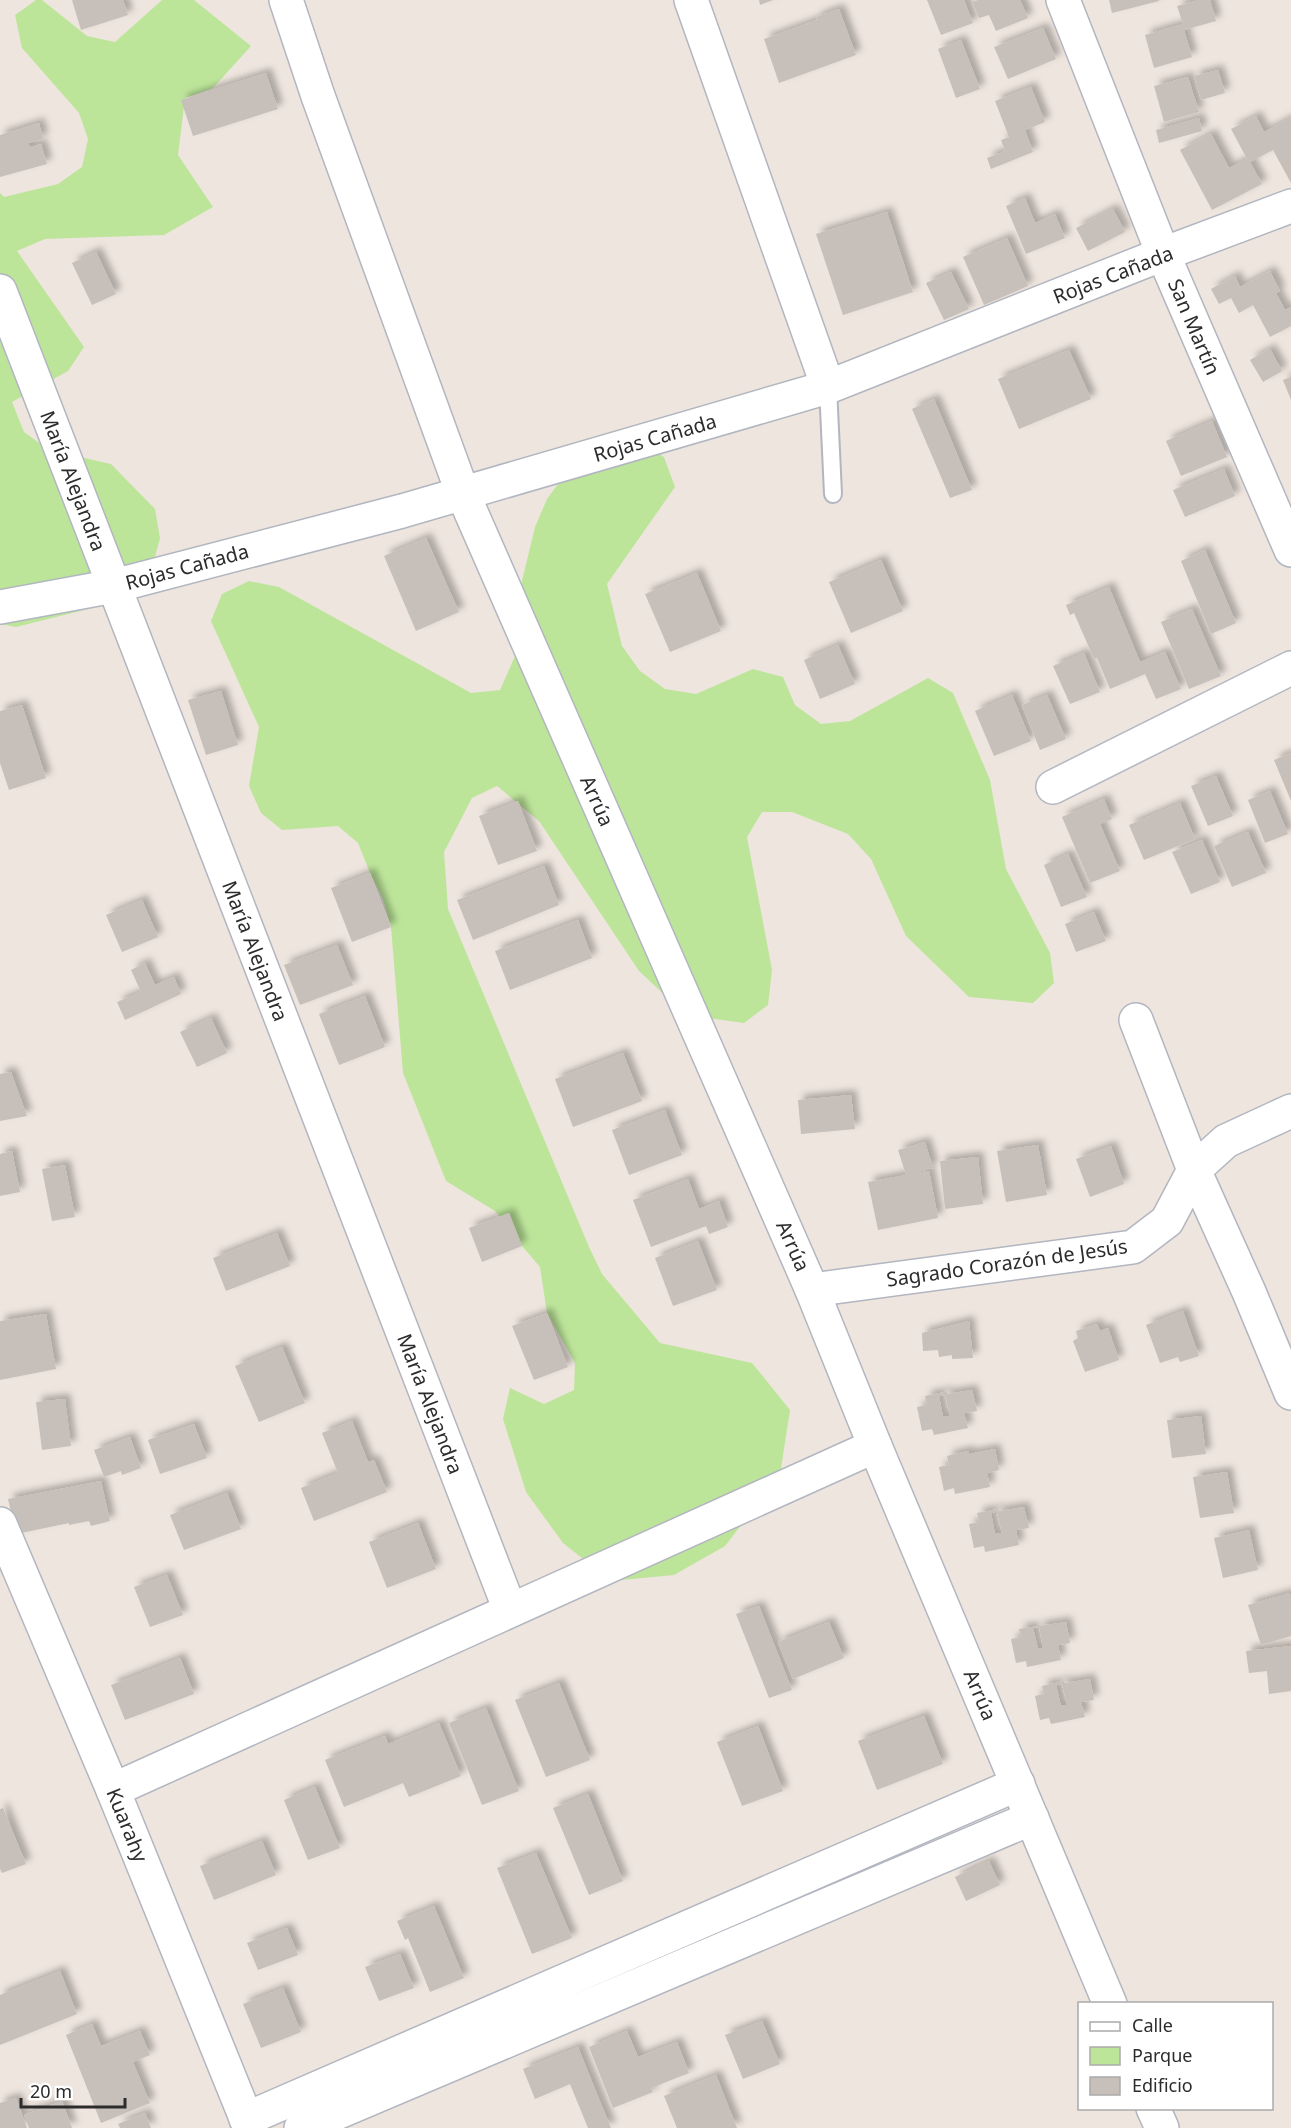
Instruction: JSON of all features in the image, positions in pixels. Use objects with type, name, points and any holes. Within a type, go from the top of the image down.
[{"type":"street","name":"Arrúa","points":[[286,0],[318,96],[463,494],[812,1290],[874,1446],[1109,2002]]},
{"type":"street","points":[[691,0],[828,387]]},
{"type":"street","name":"San Martín","points":[[1063,0],[1163,254],[1291,550]]},
{"type":"street","name":"Rojas Cañada","points":[[0,607],[114,586],[463,494],[828,387],[1163,254],[1291,206]]},
{"type":"street","name":"María Alejandra","points":[[0,291],[510,1610]]},
{"type":"street","points":[[1053,787],[1291,668]]},
{"type":"street","points":[[1136,1020],[1194,1170],[1291,1393]]},
{"type":"street","name":"Sagrado Corazón de Jesús","points":[[812,1290],[1133,1247],[1167,1221],[1194,1170],[1227,1141],[1291,1112]]},
{"type":"street","points":[[113,1790],[874,1446]]},
{"type":"street","name":"Kuarahy","points":[[0,1524],[113,1790],[248,2123]]},
{"type":"street","points":[[248,2123],[1018,1784]]},
{"type":"street","points":[[301,2128],[1032,1818]]},
{"type":"street","points":[[1154,2110],[1162,2128]]},
{"type":"lane","points":[[828,387],[833,494]]},
{"type":"green space","points":[[36,0],[42,0],[87,36],[115,42],[162,0],[194,0],[251,46],[213,88],[185,98],[178,155],[213,207],[164,235],[45,239],[17,251],[84,347],[68,371],[12,402],[24,432],[49,450],[111,464],[155,509],[160,538],[152,568],[104,605],[16,627],[0,624],[0,193],[4,197],[58,184],[82,167],[88,139],[79,113],[22,48],[15,15]]},
{"type":"green space","points":[[641,443],[664,457],[675,487],[607,584],[622,646],[640,671],[665,689],[696,694],[753,669],[783,677],[795,705],[821,724],[850,721],[928,678],[953,693],[990,780],[1006,869],[1050,953],[1054,983],[1033,1003],[969,997],[906,936],[871,859],[848,834],[792,812],[762,812],[747,837],[772,970],[768,1005],[744,1023],[686,1015],[639,971],[539,821],[497,786],[472,798],[444,852],[448,909],[602,1274],[660,1343],[752,1363],[790,1410],[780,1475],[725,1546],[674,1575],[611,1581],[563,1543],[526,1492],[503,1419],[510,1388],[544,1404],[574,1390],[575,1363],[547,1313],[540,1267],[495,1211],[446,1181],[403,1073],[391,927],[383,899],[358,843],[338,826],[282,830],[261,813],[249,786],[259,727],[211,621],[222,594],[249,581],[279,587],[471,693],[500,690],[523,638],[522,581],[535,527],[547,499],[564,476]]},
{"type":"building","points":[[72,0],[123,0],[128,15],[81,30]]},
{"type":"building","points":[[759,0],[773,0],[760,5]]},
{"type":"building","points":[[927,0],[964,0],[973,23],[941,35]]},
{"type":"building","points":[[1020,0],[1028,18],[996,31],[989,15],[979,18],[972,2]]},
{"type":"building","points":[[1109,0],[1159,0],[1159,1],[1112,13]]},
{"type":"building","points":[[1199,0],[1210,0],[1216,21],[1184,30],[1192,57],[1154,68],[1145,35],[1183,24],[1177,6]]},
{"type":"building","points":[[839,9],[856,55],[779,83],[764,39],[817,20],[816,17]]},
{"type":"building","points":[[1043,28],[1056,59],[1008,79],[994,47]]},
{"type":"building","points":[[961,40],[980,89],[956,98],[938,49]]},
{"type":"building","points":[[1218,70],[1225,93],[1201,100],[1194,76]]},
{"type":"building","points":[[266,73],[278,109],[193,136],[181,100]]},
{"type":"building","points":[[1188,77],[1199,112],[1164,122],[1154,86]]},
{"type":"building","points":[[1031,87],[1045,122],[1025,130],[1033,152],[991,169],[987,158],[1005,151],[1001,140],[1009,137],[995,101]]},
{"type":"building","points":[[1256,116],[1264,132],[1291,118],[1291,183],[1273,150],[1250,162],[1262,184],[1212,210],[1180,150],[1211,134],[1229,168],[1247,159],[1231,129]]},
{"type":"building","points":[[1199,118],[1202,131],[1159,143],[1156,130]]},
{"type":"building","points":[[39,123],[43,139],[28,143],[30,147],[41,144],[47,164],[0,177],[0,135]]},
{"type":"building","points":[[1025,198],[1035,223],[1055,214],[1065,238],[1026,254],[1006,206]]},
{"type":"building","points":[[1113,209],[1125,232],[1088,251],[1076,228]]},
{"type":"building","points":[[887,212],[913,292],[843,315],[816,234]]},
{"type":"building","points":[[1007,238],[1028,286],[984,305],[963,257]]},
{"type":"building","points":[[96,252],[116,294],[92,305],[72,263]]},
{"type":"building","points":[[1270,271],[1280,291],[1276,293],[1285,310],[1291,307],[1291,326],[1270,337],[1253,305],[1239,313],[1231,298],[1219,304],[1211,289],[1235,276],[1240,287]]},
{"type":"building","points":[[951,272],[969,309],[944,320],[926,283]]},
{"type":"building","points":[[1270,349],[1282,371],[1263,382],[1250,360]]},
{"type":"building","points":[[1069,350],[1091,399],[1019,429],[998,379]]},
{"type":"building","points":[[1291,377],[1291,400],[1283,380]]},
{"type":"building","points":[[934,399],[972,490],[950,498],[912,409]]},
{"type":"building","points":[[1212,421],[1227,457],[1181,476],[1166,441]]},
{"type":"building","points":[[1224,469],[1235,496],[1185,517],[1173,490]]},
{"type":"building","points":[[426,538],[459,612],[416,631],[384,556]]},
{"type":"building","points":[[1205,550],[1236,623],[1211,634],[1181,561]]},
{"type":"building","points":[[881,560],[903,611],[851,633],[829,582]]},
{"type":"building","points":[[697,573],[721,631],[670,652],[645,594]]},
{"type":"building","points":[[1109,587],[1140,662],[1165,652],[1181,689],[1156,699],[1145,674],[1110,689],[1074,613],[1070,615],[1066,605]]},
{"type":"building","points":[[1192,609],[1221,676],[1189,689],[1161,622]]},
{"type":"building","points":[[838,645],[855,684],[820,699],[804,660]]},
{"type":"building","points":[[1084,653],[1100,692],[1070,704],[1053,666]]},
{"type":"building","points":[[221,691],[238,745],[206,755],[188,700]]},
{"type":"building","points":[[1012,695],[1031,741],[994,756],[975,711]]},
{"type":"building","points":[[1047,695],[1066,739],[1040,750],[1022,705]]},
{"type":"building","points":[[22,705],[46,778],[9,790],[0,763],[0,711]]},
{"type":"building","points":[[1291,753],[1291,801],[1274,760]]},
{"type":"building","points":[[1216,776],[1233,816],[1208,826],[1191,786]]},
{"type":"building","points":[[1270,791],[1288,834],[1265,843],[1248,800]]},
{"type":"building","points":[[1104,799],[1112,819],[1100,824],[1120,871],[1090,883],[1062,817]]},
{"type":"building","points":[[518,801],[537,851],[498,865],[479,816]]},
{"type":"building","points":[[1180,803],[1195,839],[1144,860],[1129,825]]},
{"type":"building","points":[[1248,832],[1266,873],[1232,887],[1214,846]]},
{"type":"building","points":[[1202,840],[1220,882],[1191,894],[1172,852]]},
{"type":"building","points":[[1068,854],[1087,897],[1061,907],[1044,865]]},
{"type":"building","points":[[544,866],[559,905],[473,940],[457,900]]},
{"type":"building","points":[[370,873],[391,927],[352,942],[331,888]]},
{"type":"building","points":[[142,900],[158,937],[122,952],[106,915]]},
{"type":"building","points":[[1094,912],[1106,941],[1076,952],[1065,924]]},
{"type":"building","points":[[578,920],[592,958],[510,990],[495,951]]},
{"type":"building","points":[[337,945],[353,985],[300,1005],[284,965]]},
{"type":"building","points":[[145,963],[155,985],[174,977],[181,994],[125,1020],[117,1002],[141,992],[131,970]]},
{"type":"building","points":[[365,996],[385,1047],[339,1065],[319,1014]]},
{"type":"building","points":[[211,1018],[227,1053],[197,1067],[180,1032]]},
{"type":"building","points":[[623,1053],[642,1101],[573,1127],[555,1079]]},
{"type":"building","points":[[11,1072],[27,1116],[0,1121],[0,1074]]},
{"type":"building","points":[[851,1095],[855,1129],[801,1134],[798,1100]]},
{"type":"building","points":[[665,1110],[682,1155],[629,1175],[612,1130]]},
{"type":"building","points":[[925,1142],[933,1168],[910,1174],[929,1171],[938,1218],[878,1230],[868,1182],[906,1175],[898,1150]]},
{"type":"building","points":[[1038,1145],[1047,1195],[1006,1202],[997,1151]]},
{"type":"building","points":[[1111,1146],[1124,1184],[1090,1197],[1076,1159]]},
{"type":"building","points":[[12,1151],[20,1192],[0,1196],[0,1154]]},
{"type":"building","points":[[978,1157],[983,1204],[945,1209],[940,1161]]},
{"type":"building","points":[[65,1165],[75,1217],[52,1221],[42,1169]]},
{"type":"building","points":[[688,1179],[699,1209],[719,1201],[728,1227],[709,1234],[706,1226],[651,1247],[633,1200]]},
{"type":"building","points":[[509,1213],[522,1246],[482,1262],[469,1228]]},
{"type":"building","points":[[277,1233],[290,1266],[226,1291],[213,1258]]},
{"type":"building","points":[[698,1241],[717,1290],[673,1306],[655,1258]]},
{"type":"building","points":[[1183,1311],[1199,1356],[1180,1362],[1178,1357],[1160,1363],[1146,1325]]},
{"type":"building","points":[[547,1313],[568,1367],[534,1380],[512,1326]]},
{"type":"building","points":[[46,1314],[56,1369],[0,1380],[0,1321]]},
{"type":"building","points":[[969,1321],[973,1358],[952,1359],[952,1355],[939,1357],[938,1350],[923,1351],[922,1333]]},
{"type":"building","points":[[1097,1324],[1100,1331],[1108,1328],[1119,1360],[1085,1372],[1073,1341],[1078,1338],[1076,1331]]},
{"type":"building","points":[[282,1347],[305,1403],[259,1422],[235,1366]]},
{"type":"building","points":[[946,1390],[947,1394],[972,1390],[977,1411],[964,1413],[968,1428],[934,1435],[932,1429],[922,1431],[917,1407],[927,1405],[925,1396]],"holes":[[[945,1395],[950,1416],[943,1417],[939,1396]]]},
{"type":"building","points":[[65,1399],[71,1446],[42,1450],[36,1402]]},
{"type":"building","points":[[1201,1416],[1206,1454],[1172,1458],[1167,1420]]},
{"type":"building","points":[[352,1421],[368,1462],[374,1460],[387,1492],[314,1521],[301,1488],[338,1473],[322,1433]]},
{"type":"building","points":[[194,1424],[207,1458],[160,1474],[148,1440]]},
{"type":"building","points":[[130,1437],[141,1468],[122,1475],[121,1471],[104,1477],[94,1450]]},
{"type":"building","points":[[995,1449],[999,1470],[987,1473],[990,1487],[955,1494],[954,1488],[944,1491],[939,1467],[949,1465],[947,1456],[968,1451],[969,1454]]},
{"type":"building","points":[[1227,1472],[1234,1513],[1200,1518],[1193,1477]]},
{"type":"building","points":[[101,1481],[110,1521],[91,1526],[89,1521],[69,1525],[69,1523],[16,1534],[8,1499]]},
{"type":"building","points":[[227,1493],[241,1529],[184,1550],[170,1515]]},
{"type":"building","points":[[1024,1507],[1029,1528],[1016,1530],[1019,1545],[985,1552],[984,1546],[974,1548],[969,1524],[979,1522],[977,1513],[998,1509],[999,1511]],"holes":[[[999,1511],[997,1512],[1002,1533],[995,1534],[991,1513]]]},
{"type":"building","points":[[418,1523],[436,1569],[387,1588],[369,1542]]},
{"type":"building","points":[[1249,1530],[1258,1570],[1223,1578],[1214,1538]]},
{"type":"building","points":[[167,1575],[183,1615],[150,1627],[134,1587]]},
{"type":"building","points":[[1290,1593],[1291,1636],[1261,1645],[1248,1605]]},
{"type":"building","points":[[759,1606],[792,1690],[769,1698],[736,1614]]},
{"type":"building","points":[[829,1622],[844,1658],[793,1679],[778,1642]]},
{"type":"building","points":[[1066,1622],[1070,1643],[1058,1645],[1061,1660],[1027,1667],[1026,1661],[1016,1663],[1011,1639],[1021,1637],[1019,1629]],"holes":[[[1039,1627],[1043,1648],[1038,1649],[1033,1628]]]},
{"type":"building","points":[[1291,1646],[1291,1691],[1269,1694],[1267,1671],[1249,1673],[1246,1651]]},
{"type":"building","points":[[180,1658],[194,1694],[125,1720],[111,1685]]},
{"type":"building","points":[[1090,1679],[1094,1700],[1081,1702],[1085,1717],[1051,1724],[1049,1718],[1040,1720],[1035,1696],[1044,1694],[1042,1686],[1064,1681],[1065,1683]],"holes":[[[1062,1684],[1067,1705],[1061,1706],[1056,1685]]]},
{"type":"building","points":[[559,1683],[590,1760],[546,1777],[515,1700]]},
{"type":"building","points":[[486,1708],[519,1791],[482,1805],[449,1723]]},
{"type":"building","points":[[924,1716],[943,1764],[877,1790],[858,1741]]},
{"type":"building","points":[[439,1723],[461,1776],[409,1797],[403,1783],[344,1807],[325,1760],[385,1736],[388,1744]]},
{"type":"building","points":[[758,1726],[783,1791],[742,1806],[717,1742]]},
{"type":"building","points":[[315,1787],[340,1848],[308,1860],[284,1800]]},
{"type":"building","points":[[588,1794],[623,1881],[589,1895],[553,1808]]},
{"type":"building","points":[[3,1808],[26,1864],[2,1873],[0,1869],[0,1809]]},
{"type":"building","points":[[262,1841],[276,1875],[214,1900],[200,1866]]},
{"type":"building","points":[[536,1853],[572,1938],[532,1954],[497,1868]]},
{"type":"building","points":[[989,1861],[1000,1885],[966,1901],[955,1877]]},
{"type":"building","points":[[434,1906],[464,1978],[430,1992],[408,1938],[405,1940],[397,1921]]},
{"type":"building","points":[[287,1928],[298,1955],[258,1970],[247,1943]]},
{"type":"building","points":[[400,1954],[414,1988],[379,2001],[365,1967]]},
{"type":"building","points":[[60,1971],[77,2014],[0,2045],[0,1995]]},
{"type":"building","points":[[283,1988],[301,2032],[261,2048],[243,2004]]},
{"type":"building","points":[[762,2021],[780,2064],[743,2079],[725,2035]]},
{"type":"building","points":[[92,2024],[101,2046],[140,2031],[150,2055],[133,2062],[150,2103],[101,2123],[66,2035]]},
{"type":"building","points":[[627,2031],[638,2057],[677,2042],[689,2073],[651,2088],[653,2092],[613,2108],[589,2047]]},
{"type":"building","points":[[578,2047],[611,2128],[588,2128],[570,2084],[535,2099],[523,2069]]},
{"type":"building","points":[[716,2075],[737,2128],[677,2128],[664,2096]]},
{"type":"building","points":[[16,2098],[27,2128],[0,2128],[0,2103]]},
{"type":"building","points":[[62,2101],[72,2128],[29,2128],[24,2115]]},
{"type":"building","points":[[145,2113],[151,2128],[120,2128],[118,2124]]}]
